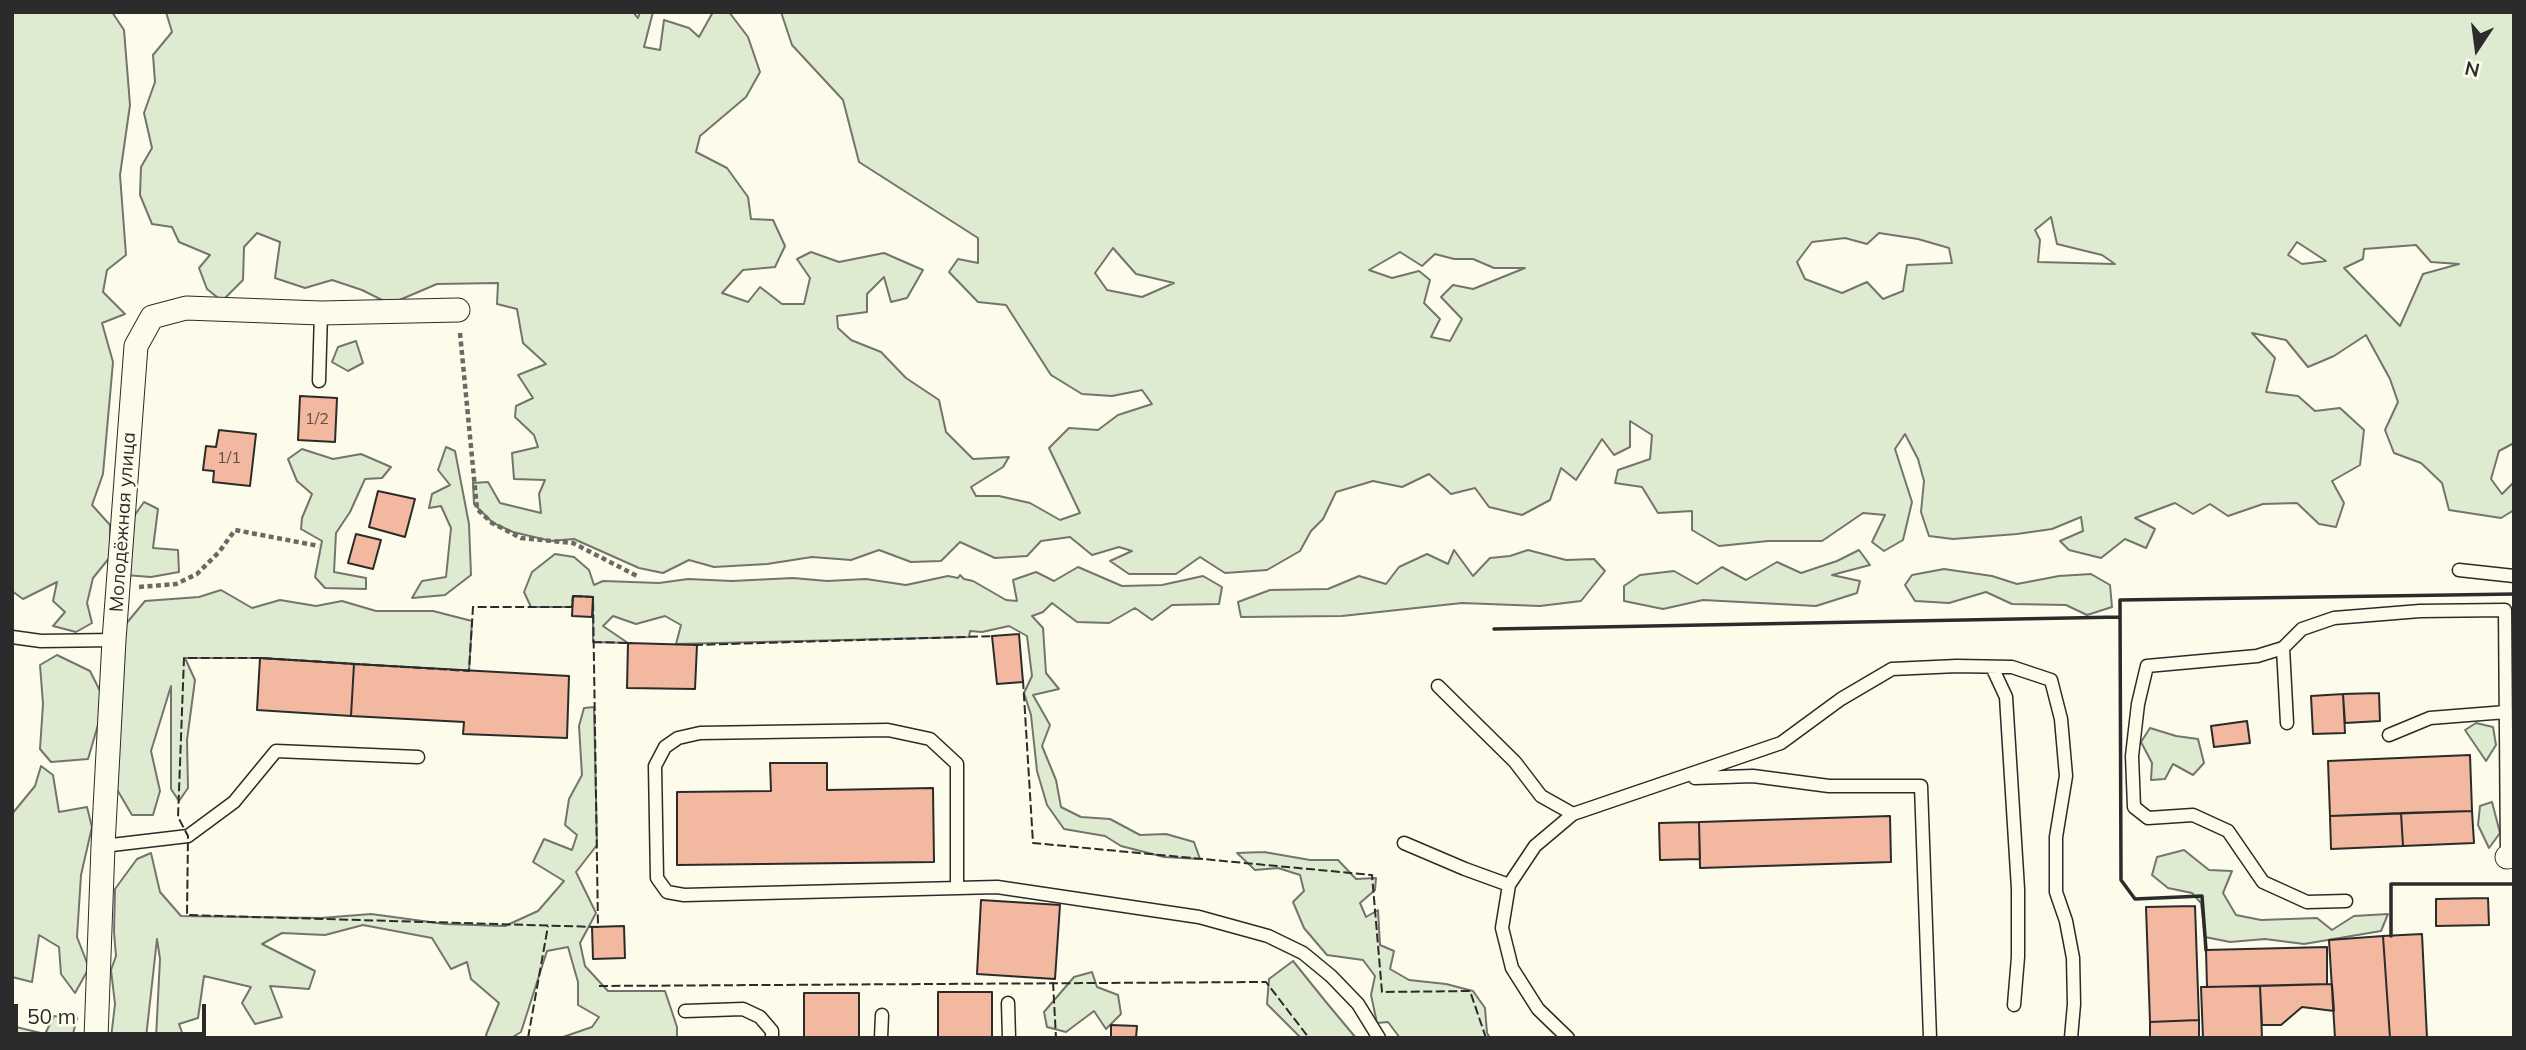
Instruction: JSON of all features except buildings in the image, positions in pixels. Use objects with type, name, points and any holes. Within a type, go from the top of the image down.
[{"type":"street","name":"Молодёжная улица","points":[[96,1038],[114,640],[136,346],[152,317],[186,308],[321,313],[457,310]]},
{"type":"lane","points":[[319,381],[321,313]]},
{"type":"lane","points":[[2459,570],[2514,576]]},
{"type":"lane","points":[[2346,901],[2307,902],[2263,882],[2228,831],[2193,815],[2148,818],[2134,807],[2132,756],[2138,704],[2147,666],[2257,656],[2283,648],[2302,629],[2334,618],[2420,611],[2505,610],[2511,856]]},
{"type":"lane","points":[[12,636],[41,641],[114,640]]},
{"type":"lane","points":[[2283,648],[2287,723]]},
{"type":"lane","points":[[1992,667],[2006,697],[2018,889],[2018,957],[2014,1005]]},
{"type":"lane","points":[[1568,1038],[1538,1009],[1512,968],[1502,928],[1509,885],[1535,846],[1573,814],[1781,743],[1841,699],[1892,669],[2012,667],[2051,680],[2061,719],[2066,776],[2056,838],[2056,892],[2066,921],[2073,958],[2074,1004],[2071,1038]]},
{"type":"lane","points":[[1438,685],[1515,762],[1541,796],[1573,814]]},
{"type":"lane","points":[[2389,734],[2430,718],[2506,712]]},
{"type":"lane","points":[[957,887],[957,764],[930,740],[888,730],[700,733],[678,738],[665,747],[655,766],[657,878],[667,892],[684,895],[997,887],[1199,917],[1268,936],[1303,953],[1331,976],[1358,1004],[1379,1038]]},
{"type":"lane","points":[[103,846],[188,835],[234,802],[276,751],[418,757]]},
{"type":"lane","points":[[1682,778],[1753,776],[1829,786],[1921,786],[1930,1038]]},
{"type":"lane","points":[[1404,843],[1509,885]]},
{"type":"lane","points":[[1008,1003],[1009,1038]]},
{"type":"lane","points":[[685,1012],[743,1009],[760,1017],[772,1031],[772,1038]]},
{"type":"lane","points":[[881,1038],[882,1015]]},
{"type":"path","points":[[457,310],[477,509],[492,523],[521,538],[573,543],[639,577]]},
{"type":"path","points":[[118,588],[176,584],[197,574],[219,552],[235,530],[319,546]]},
{"type":"green space","points":[[12,12],[112,12],[124,30],[130,105],[120,175],[126,255],[107,270],[103,292],[125,314],[102,323],[113,362],[103,474],[92,505],[110,525],[110,557],[93,578],[87,603],[92,623],[76,632],[53,626],[65,612],[53,601],[57,582],[23,599],[12,591]]},
{"type":"green space","points":[[166,12],[633,12],[638,18],[640,12],[653,12],[644,47],[660,50],[664,20],[689,28],[699,37],[713,12],[729,12],[748,37],[760,72],[746,97],[700,136],[696,152],[727,168],[748,197],[751,219],[773,220],[785,246],[775,267],[743,270],[722,293],[748,302],[760,287],[782,304],[804,304],[810,278],[797,259],[811,252],[839,262],[884,253],[923,270],[907,298],[891,302],[884,277],[867,294],[867,312],[837,316],[838,328],[851,340],[881,352],[906,378],[939,400],[946,432],[973,459],[1009,457],[1003,467],[971,487],[976,496],[999,496],[1030,503],[1060,520],[1080,513],[1049,448],[1069,428],[1098,430],[1118,415],[1152,404],[1142,390],[1112,396],[1082,394],[1051,375],[1006,305],[978,302],[949,272],[958,259],[978,263],[978,238],[859,162],[843,100],[792,45],[781,12],[2514,12],[2514,443],[2499,451],[2491,479],[2502,494],[2514,482],[2514,510],[2501,518],[2449,510],[2442,483],[2421,463],[2394,453],[2385,430],[2398,402],[2390,379],[2366,335],[2334,356],[2308,367],[2286,340],[2252,333],[2275,358],[2266,392],[2298,396],[2315,411],[2340,408],[2364,430],[2360,465],[2332,481],[2344,503],[2336,527],[2319,524],[2297,503],[2263,504],[2228,516],[2210,504],[2193,514],[2175,503],[2135,518],[2155,529],[2146,548],[2125,539],[2101,558],[2069,550],[2060,541],[2083,531],[2081,517],[2052,529],[2017,534],[1953,539],[1929,536],[1921,512],[1924,481],[1918,459],[1905,434],[1895,449],[1912,502],[1903,540],[1884,551],[1872,542],[1885,515],[1863,513],[1822,541],[1768,541],[1719,546],[1692,530],[1692,511],[1658,513],[1642,487],[1615,483],[1618,470],[1650,459],[1652,435],[1630,421],[1630,447],[1614,455],[1602,439],[1576,480],[1561,468],[1550,500],[1522,515],[1489,507],[1475,488],[1451,494],[1429,474],[1402,487],[1373,481],[1336,492],[1323,519],[1311,531],[1300,551],[1267,570],[1225,573],[1200,557],[1176,574],[1129,574],[1110,561],[1132,551],[1119,547],[1092,555],[1070,537],[1041,541],[1027,556],[995,558],[960,542],[941,561],[911,562],[879,550],[851,560],[812,557],[767,564],[714,567],[689,560],[663,573],[639,568],[574,539],[551,541],[513,532],[493,523],[474,504],[473,483],[488,482],[500,503],[541,513],[539,494],[545,480],[514,479],[512,453],[538,447],[534,435],[515,417],[516,406],[533,398],[518,375],[546,364],[523,343],[517,309],[497,304],[498,283],[437,284],[390,304],[362,290],[332,280],[305,288],[275,278],[280,242],[257,233],[244,247],[243,280],[222,301],[207,289],[199,268],[210,255],[179,242],[172,227],[152,224],[140,195],[141,167],[152,148],[144,113],[155,82],[153,55],[172,32]],"holes":[[[2051,217],[2057,244],[2102,255],[2115,264],[2038,262],[2040,240],[2035,230]],[[1879,233],[1918,239],[1949,248],[1952,263],[1907,265],[1903,291],[1883,299],[1867,282],[1842,293],[1805,279],[1797,262],[1812,242],[1845,238],[1867,244]],[[2297,242],[2326,261],[2302,264],[2288,255]],[[2416,245],[2431,262],[2459,264],[2423,274],[2400,326],[2344,268],[2363,259],[2364,249]],[[1113,248],[1136,274],[1174,283],[1142,297],[1107,290],[1095,273]],[[1400,252],[1422,266],[1435,254],[1454,259],[1473,259],[1494,268],[1525,268],[1473,289],[1453,285],[1441,297],[1462,319],[1450,341],[1431,337],[1440,319],[1424,303],[1430,280],[1419,271],[1392,278],[1369,270]]]},
{"type":"green space","points":[[356,341],[363,363],[348,371],[332,362],[338,347]]},
{"type":"green space","points":[[446,447],[455,451],[469,524],[471,575],[445,595],[412,598],[422,581],[446,577],[451,528],[441,506],[429,508],[432,494],[450,485],[438,470]]},
{"type":"green space","points":[[302,449],[333,459],[361,454],[391,467],[382,478],[365,479],[350,512],[336,533],[334,572],[366,578],[366,589],[325,588],[315,577],[322,541],[301,529],[302,518],[312,494],[297,481],[288,459]]},
{"type":"green space","points":[[144,502],[158,509],[153,548],[178,550],[179,572],[151,577],[125,575],[127,526]]},
{"type":"green space","points":[[1454,550],[1473,576],[1490,558],[1510,556],[1528,550],[1566,560],[1594,559],[1605,571],[1581,601],[1540,606],[1462,603],[1342,616],[1241,617],[1238,602],[1270,590],[1328,589],[1359,576],[1386,584],[1399,567],[1427,554],[1448,564]]},
{"type":"green space","points":[[1859,550],[1870,565],[1832,575],[1860,581],[1857,593],[1816,606],[1703,600],[1663,609],[1624,601],[1624,586],[1640,575],[1674,571],[1697,584],[1722,567],[1746,580],[1777,562],[1801,573],[1837,561]]},
{"type":"green space","points":[[555,554],[574,557],[589,570],[594,585],[603,581],[659,583],[688,579],[732,581],[793,578],[827,581],[866,579],[906,585],[948,576],[958,578],[960,575],[1006,600],[1017,601],[1013,580],[1036,572],[1054,581],[1078,567],[1122,586],[1162,585],[1203,576],[1222,587],[1219,604],[1172,605],[1152,620],[1135,608],[1109,623],[1077,622],[1052,603],[1043,612],[1032,616],[1043,628],[1046,673],[1059,689],[1033,695],[1050,725],[1042,746],[1056,780],[1061,807],[1081,817],[1110,819],[1140,835],[1166,834],[1194,842],[1200,859],[1164,857],[1121,846],[1105,836],[1064,829],[1047,805],[1037,771],[1031,715],[1024,693],[1032,676],[1027,636],[1009,626],[982,632],[970,631],[969,637],[676,644],[681,625],[665,616],[636,624],[613,616],[603,626],[628,643],[593,642],[593,597],[573,596],[572,607],[531,607],[524,592],[532,572]]},
{"type":"green space","points":[[1944,569],[1992,576],[2017,584],[2059,576],[2091,574],[2110,585],[2112,607],[2087,615],[2066,605],[2012,604],[1986,592],[1949,603],[1915,601],[1905,585],[1912,575]]},
{"type":"green space","points":[[221,590],[252,608],[280,600],[316,606],[342,601],[376,611],[433,611],[472,621],[469,671],[260,658],[185,658],[195,680],[187,740],[188,788],[179,801],[171,789],[171,686],[151,751],[160,791],[153,815],[132,815],[112,781],[125,625],[145,601],[199,597]]},
{"type":"green space","points":[[57,655],[90,671],[105,701],[88,759],[51,762],[40,749],[43,704],[40,665]]},
{"type":"green space","points":[[594,707],[597,845],[576,872],[596,913],[580,943],[585,966],[608,991],[665,991],[677,1027],[677,1038],[560,1038],[592,1027],[599,1017],[578,1005],[578,982],[568,947],[547,951],[521,1032],[511,1038],[488,1038],[486,1035],[499,1003],[471,979],[467,962],[451,969],[432,938],[363,925],[325,935],[282,933],[262,944],[315,971],[309,989],[270,986],[282,1017],[255,1024],[242,1003],[251,987],[204,976],[198,1018],[179,1024],[184,1038],[156,1038],[160,959],[157,939],[146,1038],[111,1038],[115,1004],[111,970],[116,956],[115,889],[137,859],[151,853],[160,892],[181,916],[321,918],[371,914],[445,924],[505,926],[538,911],[564,881],[533,862],[544,839],[572,850],[577,835],[565,825],[569,799],[582,775],[579,726],[584,708]]},
{"type":"green space","points":[[2476,723],[2493,727],[2496,745],[2486,761],[2465,730]]},
{"type":"green space","points":[[2150,728],[2198,739],[2204,763],[2193,775],[2173,764],[2165,779],[2151,780],[2152,763],[2141,742]]},
{"type":"green space","points":[[41,766],[53,775],[59,812],[87,807],[92,827],[81,875],[77,937],[89,968],[75,993],[61,974],[59,947],[39,935],[32,982],[12,977],[12,814],[35,786]]},
{"type":"green space","points":[[2492,802],[2500,833],[2489,848],[2478,825],[2480,806]]},
{"type":"green space","points":[[2184,850],[2209,870],[2232,871],[2223,893],[2236,915],[2261,920],[2317,918],[2332,930],[2354,916],[2388,914],[2381,931],[2304,944],[2265,939],[2230,942],[2205,937],[2201,903],[2192,893],[2168,888],[2152,875],[2157,857]]},
{"type":"green space","points":[[1264,852],[1310,860],[1338,860],[1356,879],[1376,878],[1375,890],[1360,903],[1366,917],[1378,910],[1380,945],[1394,951],[1390,969],[1409,980],[1446,984],[1473,991],[1485,1008],[1487,1033],[1490,1038],[1400,1038],[1388,1022],[1377,1023],[1371,995],[1375,976],[1363,960],[1327,955],[1304,928],[1293,902],[1304,891],[1300,875],[1278,868],[1255,870],[1237,853]]},
{"type":"green space","points":[[1293,961],[1356,1038],[1301,1038],[1267,1004],[1269,979]]},
{"type":"green space","points":[[1092,972],[1097,987],[1118,995],[1121,1014],[1106,1029],[1094,1011],[1066,1032],[1047,1027],[1044,1012],[1074,977]]},
{"type":"green space","points":[[54,1016],[77,1018],[72,1038],[12,1038],[12,1026],[45,1034]]},
{"type":"fence","points":[[573,596],[593,597],[598,927],[187,915],[188,836],[178,817],[184,658],[260,658],[469,671],[473,607],[572,607],[573,596]]},
{"type":"fence","points":[[694,645],[995,636]]},
{"type":"fence","points":[[593,642],[631,643]]},
{"type":"fence","points":[[1023,680],[1033,843],[1372,875],[1382,992],[1470,991],[1486,1038]]},
{"type":"fence","points":[[528,1038],[548,926]]},
{"type":"fence","points":[[1053,982],[1056,1038]]},
{"type":"fence","points":[[599,986],[1266,982],[1309,1038]]},
{"type":"wall","points":[[2206,950],[2202,896],[2135,899],[2121,880],[2120,600],[2514,594]]},
{"type":"wall","points":[[1494,629],[2120,617]]},
{"type":"wall","points":[[2391,936],[2391,884],[2514,884]]}]
